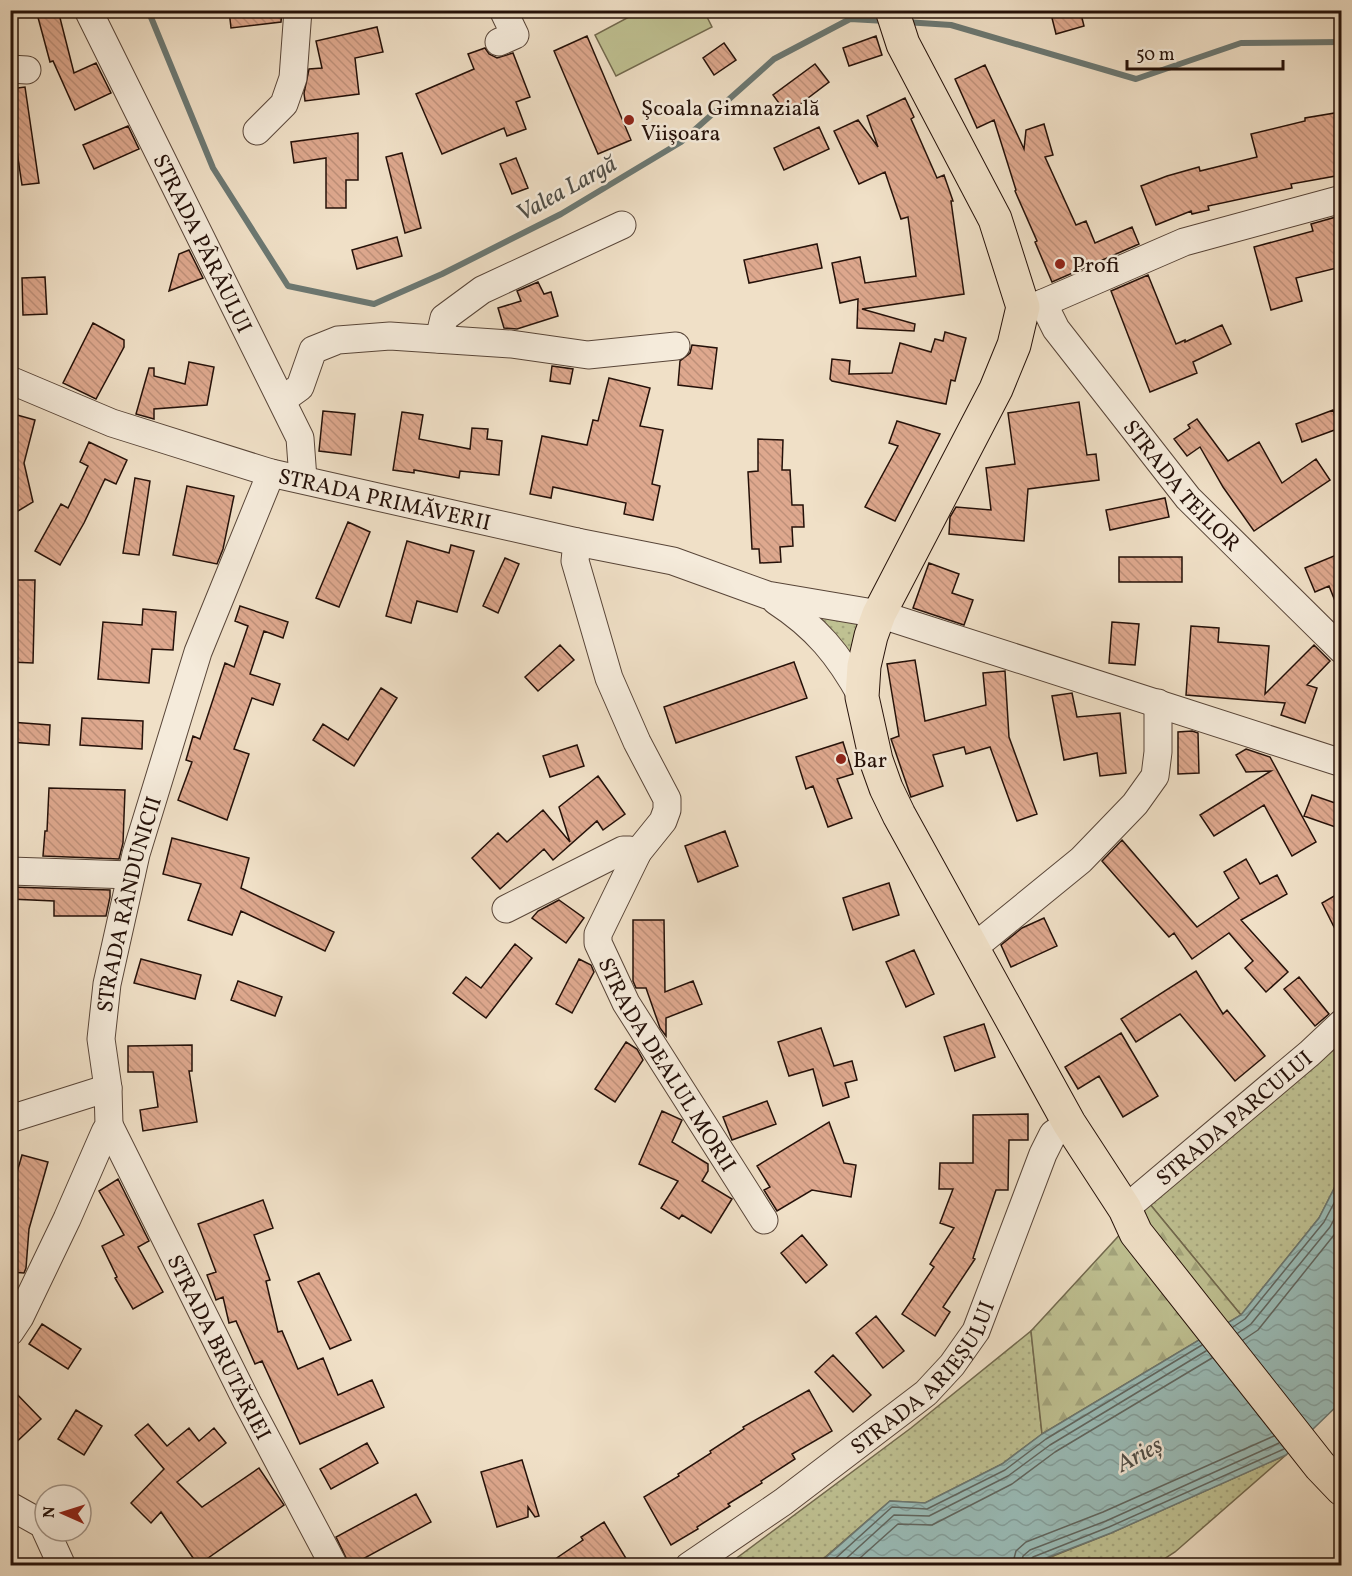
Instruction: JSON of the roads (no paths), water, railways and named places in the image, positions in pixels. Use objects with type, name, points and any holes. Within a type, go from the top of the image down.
[{"type":"main road","points":[[892,10],[903,44],[995,219],[1033,305],[996,389],[879,615],[871,636],[864,666],[862,697],[873,750],[886,788],[899,815],[1069,1123],[1130,1221],[1331,1478]]},
{"type":"street","name":"STRADA PÂRÂULUI","points":[[88,10],[300,438],[303,479]]},
{"type":"street","points":[[257,131],[284,104],[292,78],[298,10]]},
{"type":"street","points":[[499,42],[515,35],[503,10]]},
{"type":"street","points":[[1033,305],[1184,242],[1341,199]]},
{"type":"street","points":[[439,339],[444,318],[482,291],[622,225]]},
{"type":"street","name":"STRADA TEILOR","points":[[1033,305],[1056,329],[1188,498],[1341,650]]},
{"type":"street","points":[[282,400],[300,387],[312,350],[338,340],[376,337],[439,339],[511,344],[588,355],[676,346]]},
{"type":"street","name":"STRADA PRIMĂVERII","points":[[10,380],[112,423],[271,473],[577,542],[673,561],[767,595]]},
{"type":"street","name":"STRADA RÂNDUNICII","points":[[10,1332],[20,1317],[67,1219],[109,1125],[108,1088],[101,1039],[107,984],[136,854],[198,652],[271,473]]},
{"type":"street","name":"STRADA DEALUL MORII","points":[[577,542],[575,561],[609,678],[637,742],[667,799],[667,810],[663,821],[638,852],[598,934],[600,950],[626,1003],[764,1220]]},
{"type":"street","points":[[767,595],[879,615],[1341,763]]},
{"type":"street","points":[[767,595],[797,614],[823,638],[845,666],[862,697]]},
{"type":"street","points":[[972,948],[1081,860],[1135,804],[1155,776],[1158,752],[1158,703]]},
{"type":"street","points":[[506,909],[623,850],[638,852]]},
{"type":"street","points":[[10,871],[131,875]]},
{"type":"street","name":"STRADA PARCULUI","points":[[1130,1221],[1341,1023]]},
{"type":"street","points":[[10,1119],[108,1088]]},
{"type":"street","name":"STRADA ARIEȘULUI","points":[[689,1566],[783,1502],[926,1393],[952,1365],[976,1331],[1043,1154],[1053,1134],[1069,1123]]},
{"type":"street","name":"STRADA BRUTĂRIEI","points":[[109,1125],[247,1402],[334,1566]]},
{"type":"street","points":[[10,1506],[33,1519]]},
{"type":"street","points":[[52,1543],[62,1566]]},
{"type":"water","name":"Arieș","points":[[1341,1175],[1341,1402],[1286,1455],[1111,1533],[1028,1565],[816,1566],[890,1501],[925,1503],[1002,1464],[1042,1434],[1241,1315],[1319,1218]]},
{"type":"waterway","name":"Valea Largă","points":[[148,10],[213,168],[288,286],[374,304],[442,274],[561,214],[681,142],[774,59],[850,19],[886,21]]},
{"type":"waterway","name":"Valea Largă","points":[[905,22],[951,25],[1136,79],[1241,43],[1342,42]]},
{"type":"place","name":"Şcoala Gimnazială Viişoara","points":[[629,120]]},
{"type":"place","name":"Profi","points":[[1060,264]]},
{"type":"place","name":"Bar","points":[[841,759]]}]
